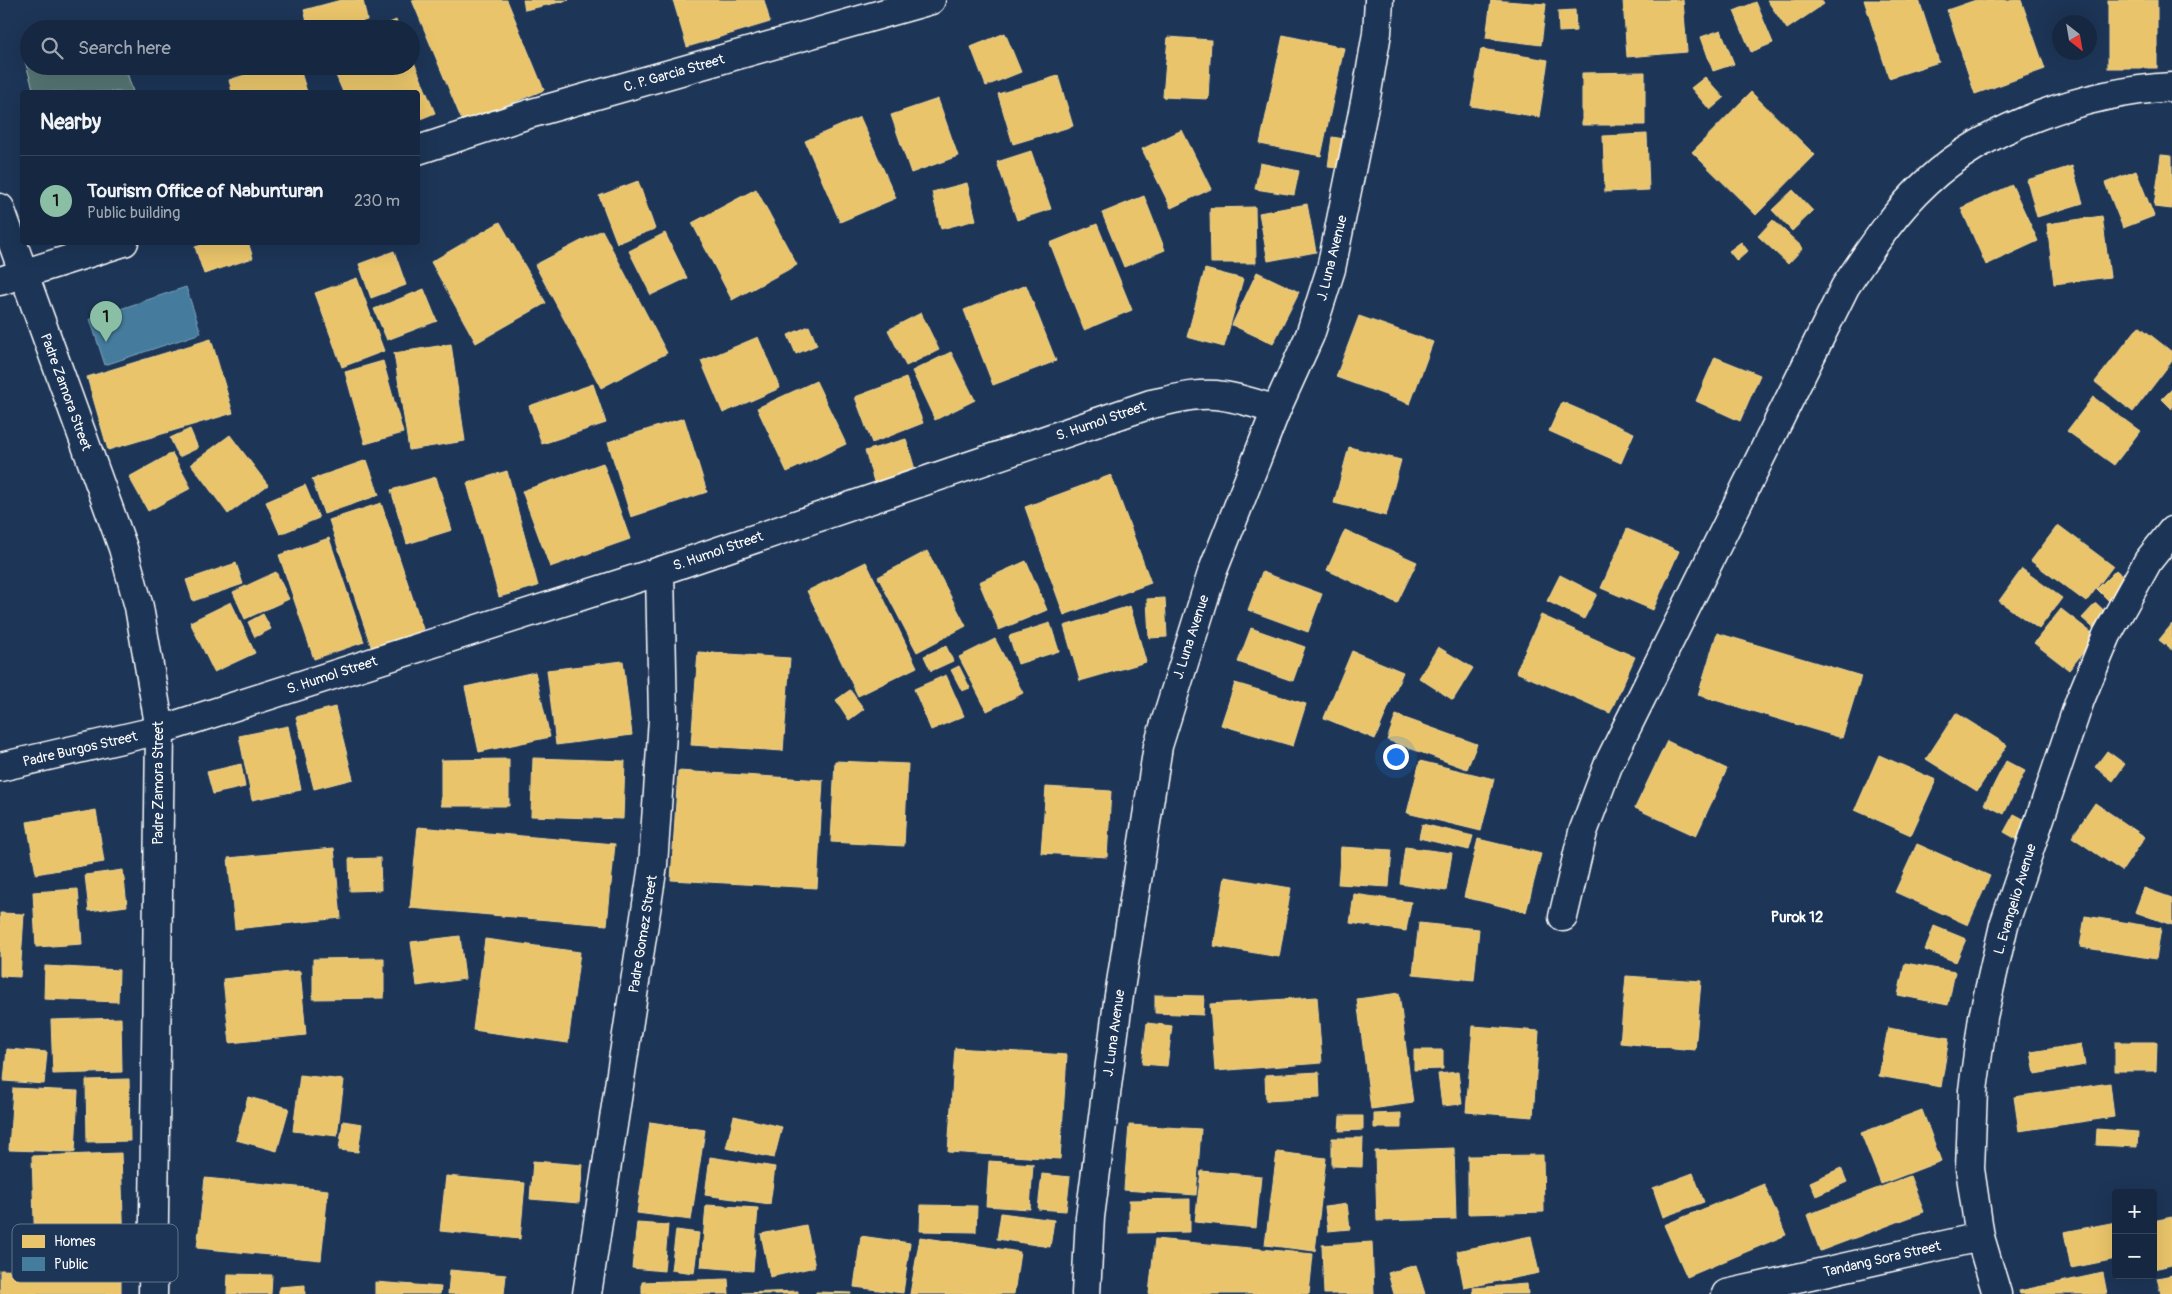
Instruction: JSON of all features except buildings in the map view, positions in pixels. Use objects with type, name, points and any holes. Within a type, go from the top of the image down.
[{"type":"street","name":"C. P. Garcia Street","points":[[420,149],[529,114],[931,0]]},
{"type":"street","name":"J. Luna Avenue","points":[[1086,1294],[1090,1217],[1118,1002],[1158,746],[1212,573],[1276,410],[1310,335],[1331,269],[1367,92],[1377,33],[1380,0]]},
{"type":"street","points":[[1564,917],[1584,832],[1608,763],[1841,296],[1880,234],[1927,181],[1980,142],[2033,118],[2103,97],[2172,87]]},
{"type":"street","name":"Padre Zamora Street","points":[[0,208],[12,278],[123,548],[139,607],[160,730],[154,1224]]},
{"type":"street","points":[[12,278],[115,245]]},
{"type":"street","name":"S. Humol Street","points":[[160,730],[660,570],[1151,404],[1187,397],[1215,395],[1243,399],[1276,410]]},
{"type":"street","name":"L. Evangelio Avenue","points":[[1997,1294],[1980,1237],[1970,1169],[1973,1090],[1983,1017],[2004,925],[2080,700],[2107,635],[2148,561],[2172,531]]},
{"type":"street","name":"Padre Gomez Street","points":[[587,1294],[653,865],[663,719],[660,570]]},
{"type":"street","name":"Padre Burgos Street","points":[[0,767],[160,730]]},
{"type":"street","name":"Tandang Sora Street","points":[[1726,1294],[1980,1237]]},
{"type":"green space","points":[[29,75],[128,75],[132,90],[33,90]]},
{"type":"place","name":"Tourism Office of Nabunturan","points":[[106,342]]},
{"type":"district","name":"Purok 12","points":[[1797,917]]}]
